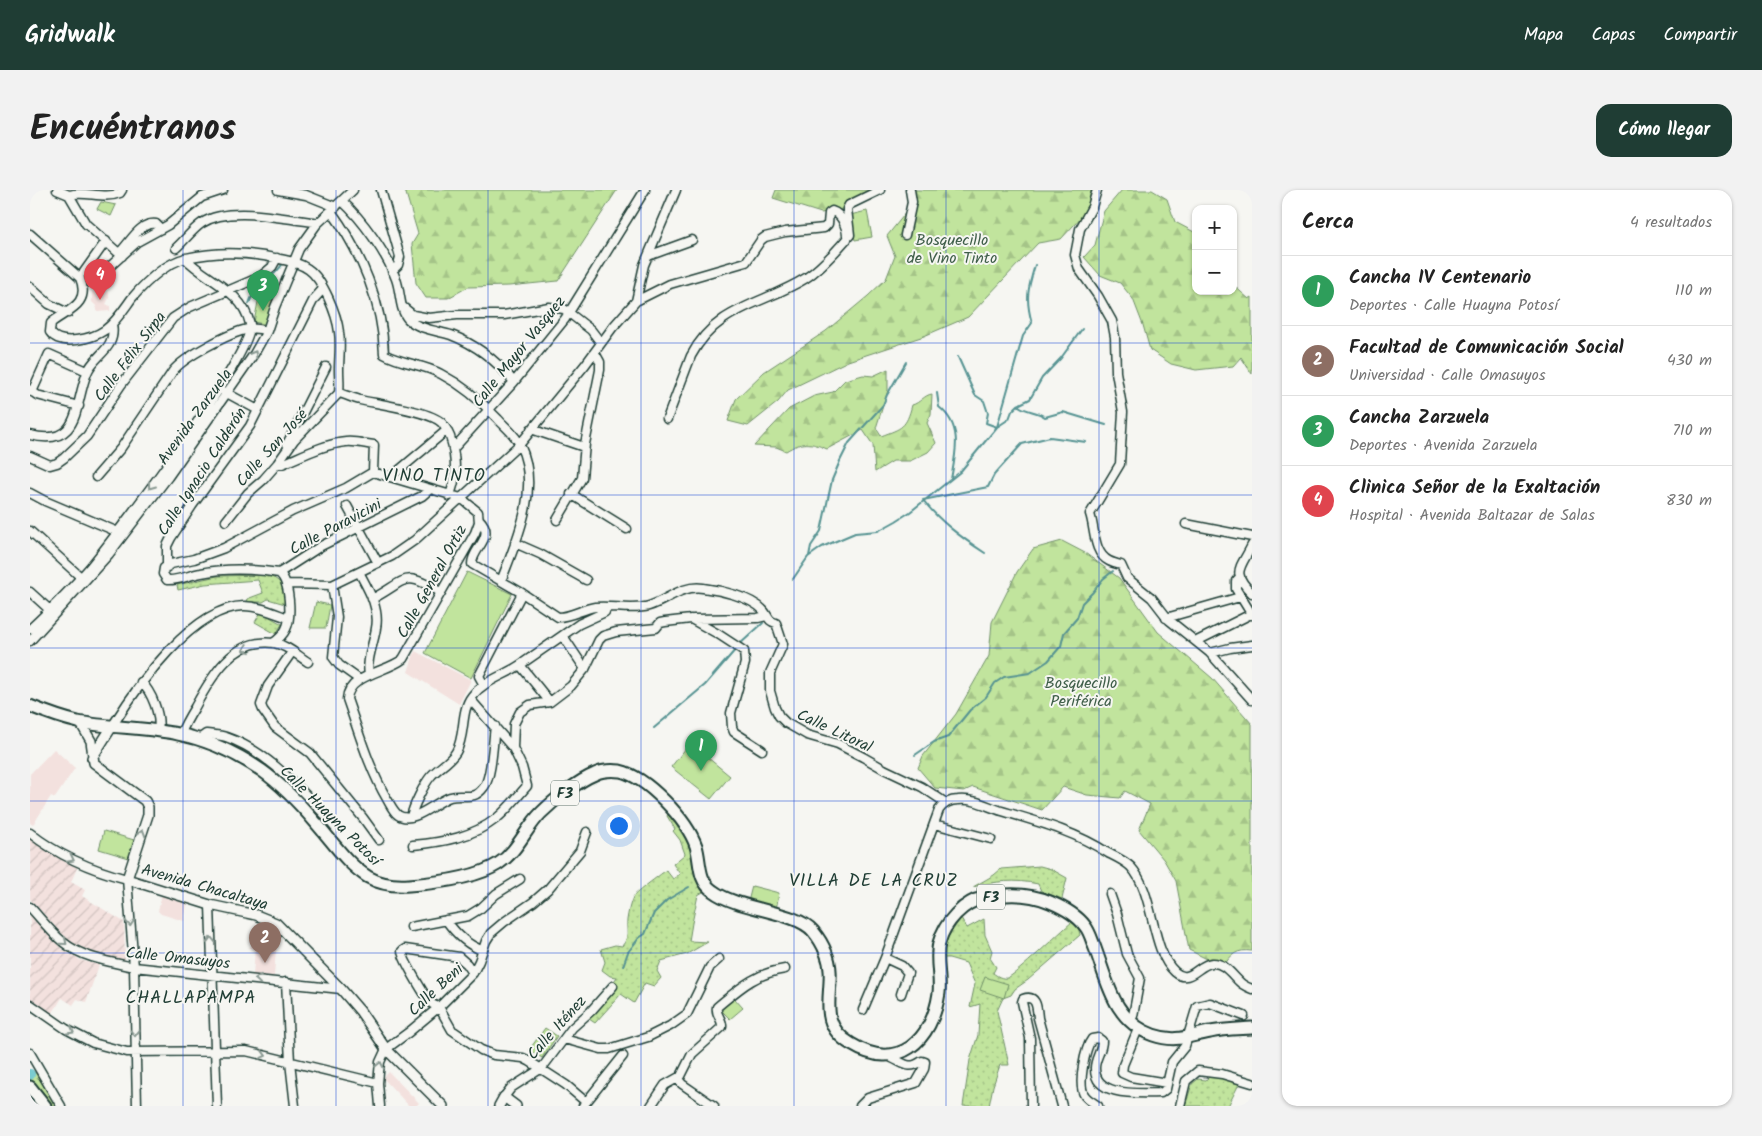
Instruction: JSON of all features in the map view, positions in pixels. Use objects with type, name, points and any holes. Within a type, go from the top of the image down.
[{"type":"highway","name":"Calle Huayna Potosí","points":[[30,706],[57,717],[80,722],[181,734],[200,739],[235,754],[262,771],[284,789],[334,845],[366,876],[395,885],[427,883],[461,877],[489,869],[514,850],[539,814],[590,776],[609,770],[632,776],[657,795],[682,821],[695,844],[701,876],[708,887],[723,897],[737,903],[803,923],[813,930],[829,960],[828,1010],[829,1018],[835,1028],[844,1040],[854,1046],[871,1053],[891,1055]]},
{"type":"highway","name":"F3","points":[[891,1055],[910,1048],[928,1028],[936,1007],[939,988],[939,944],[949,924],[964,907],[973,901],[1018,894],[1056,904],[1086,927],[1114,1003],[1138,1029],[1157,1037],[1179,1040],[1213,1031],[1252,1028]]},
{"type":"highway","points":[[30,1087],[46,1106]]},
{"type":"highway","points":[[30,1100],[34,1106]]},
{"type":"main road","points":[[80,722],[92,741],[92,758],[94,763],[145,801],[148,806],[148,815],[127,880]]},
{"type":"main road","points":[[92,758],[113,725]]},
{"type":"main road","name":"Avenida Chacaltaya","points":[[127,880],[256,915],[276,923],[360,1010],[386,1049],[443,1106]]},
{"type":"main road","points":[[504,1097],[516,1106]]},
{"type":"main road","name":"Calle Iténez","points":[[499,1106],[504,1097]]},
{"type":"street","points":[[58,190],[70,195],[86,224],[121,254]]},
{"type":"street","points":[[102,190],[109,196]]},
{"type":"street","points":[[70,195],[72,193],[86,192],[109,196],[120,193],[122,190]]},
{"type":"street","points":[[86,270],[97,273],[106,270],[121,254],[138,230],[152,224],[156,224],[161,229],[202,197],[224,190]]},
{"type":"street","points":[[278,190],[306,195],[333,208],[360,260],[374,296],[382,325],[384,354],[391,358],[425,367],[455,382],[490,410],[520,444],[529,475],[527,503],[502,581]]},
{"type":"street","points":[[333,208],[351,190]]},
{"type":"street","points":[[176,248],[202,224],[219,217],[231,215],[264,216],[315,223],[342,201],[351,190]]},
{"type":"street","points":[[381,190],[400,257],[398,265],[392,271]]},
{"type":"street","name":"Calle Mayor Vasquez","points":[[453,449],[490,410],[565,319],[646,190]]},
{"type":"street","points":[[636,301],[639,283],[648,256],[676,190]]},
{"type":"street","points":[[667,419],[691,356],[709,331],[726,316],[806,278],[850,235],[847,209],[849,205],[880,190]]},
{"type":"street","points":[[905,235],[912,202],[910,190]]},
{"type":"street","points":[[1097,190],[1092,207],[1080,229],[1075,256],[1079,269],[1098,296],[1112,321],[1116,348],[1116,372],[1123,412],[1120,464],[1090,514],[1101,555],[1109,561],[1121,565],[1127,578],[1152,598],[1166,618],[1210,653],[1252,700]]},
{"type":"street","points":[[342,201],[366,228],[392,271],[405,314],[410,320],[451,335],[474,346],[492,358],[514,382]]},
{"type":"street","points":[[286,584],[332,585],[392,556],[415,540],[520,444],[636,301],[670,284],[746,262],[765,237],[784,232],[824,228],[828,224],[829,213],[832,211],[837,213],[845,225],[847,239]]},
{"type":"street","name":"Calle Félix Sirpa","points":[[30,456],[43,462],[54,464],[64,458],[87,436],[121,385],[173,318],[190,306],[260,277],[295,249],[315,223]]},
{"type":"street","name":"Avenida Zarzuela","points":[[83,579],[223,391],[247,365],[267,331],[274,307],[299,249],[315,223]]},
{"type":"street","points":[[30,234],[80,278],[82,291],[80,300],[68,313],[50,323],[50,332],[56,338],[62,340],[90,336],[104,330],[112,324],[145,285],[173,262],[185,258],[244,253],[281,259],[302,265],[315,274],[335,315],[339,330],[340,382],[338,393],[358,400],[401,408],[432,418],[441,423],[446,430],[453,449],[456,468],[449,496]]},
{"type":"street","points":[[648,256],[692,240]]},
{"type":"street","points":[[80,278],[106,241]]},
{"type":"street","points":[[185,258],[241,302],[250,323],[250,329]]},
{"type":"street","points":[[30,287],[49,304],[68,313]]},
{"type":"street","name":"Calle Ignacio Calderón","points":[[167,566],[167,546],[170,538],[242,438],[314,299],[323,289]]},
{"type":"street","points":[[403,307],[413,315],[429,318],[457,315],[504,315],[549,307],[564,309],[590,330],[601,343]]},
{"type":"street","points":[[30,435],[51,438],[61,434],[73,422],[79,406],[87,371],[108,347],[112,333],[112,324]]},
{"type":"street","points":[[96,477],[121,448],[178,365],[204,348],[235,334],[250,329],[267,331]]},
{"type":"street","name":"Avenida Zarzuela","points":[[30,641],[53,612],[109,554],[168,477],[223,391],[250,329]]},
{"type":"street","points":[[556,520],[582,478],[584,447],[600,370],[600,362],[595,352]]},
{"type":"street","points":[[79,406],[37,395],[31,391],[49,354],[87,371]]},
{"type":"street","points":[[288,448],[287,443],[326,367]]},
{"type":"street","points":[[223,391],[258,410]]},
{"type":"street","name":"Calle San José","points":[[226,521],[248,493],[277,464],[304,429],[338,393]]},
{"type":"street","points":[[531,429],[584,447]]},
{"type":"street","points":[[391,477],[446,430]]},
{"type":"street","points":[[273,643],[283,634],[288,624],[289,603],[286,584],[284,578],[279,573],[229,570],[202,573],[174,580],[167,580],[163,574],[164,568],[167,566],[224,548],[293,511],[346,488],[373,472],[374,444],[343,442],[277,464]]},
{"type":"street","name":"Calle General Ortiz","points":[[360,680],[403,659],[475,533],[479,519],[475,508],[461,498],[373,472]]},
{"type":"street","name":"Calle Paravicini","points":[[279,573],[321,546],[422,496],[429,490]]},
{"type":"street","points":[[30,492],[45,501],[118,532]]},
{"type":"street","points":[[571,494],[627,528]]},
{"type":"street","points":[[347,506],[378,563]]},
{"type":"street","name":"Calle Litoral","points":[[479,519],[485,527],[485,532],[480,548],[472,559],[472,564],[522,593],[558,617],[573,615],[593,607],[649,606],[684,589],[702,588],[746,598],[763,610],[769,620],[776,623],[783,644],[773,665],[769,682],[771,699],[779,716],[792,728],[817,739],[838,744],[922,787],[946,803]]},
{"type":"street","points":[[1186,524],[1252,536]]},
{"type":"street","points":[[30,531],[83,579]]},
{"type":"street","points":[[515,543],[540,554],[586,580]]},
{"type":"street","points":[[1197,641],[1223,626],[1252,614],[1240,598],[1236,586],[1240,568],[1252,545]]},
{"type":"street","points":[[359,572],[372,599],[377,618],[369,675]]},
{"type":"street","points":[[372,599],[401,581],[413,578],[440,592]]},
{"type":"street","points":[[1239,578],[1252,593]]},
{"type":"street","points":[[332,585],[337,617],[333,657],[339,665],[360,680],[348,692],[347,700],[362,746],[379,784],[395,812],[401,816],[411,818],[451,796],[474,796],[484,787],[490,772],[495,726]]},
{"type":"street","points":[[30,592],[53,612]]},
{"type":"street","points":[[484,685],[479,676],[522,593]]},
{"type":"street","points":[[1166,618],[1240,598]]},
{"type":"street","points":[[113,725],[142,682],[198,625],[217,612],[235,607],[253,606],[288,618]]},
{"type":"street","points":[[411,818],[413,810],[429,779],[453,756],[458,748],[470,699],[484,685],[498,676],[511,671],[579,624],[605,612],[606,607]]},
{"type":"street","name":"Avenida Zarzuela","points":[[30,629],[53,612]]},
{"type":"street","points":[[513,748],[514,724],[520,712],[530,705],[550,702],[571,686],[585,669],[599,640],[603,636],[616,632],[656,628],[660,623],[665,622],[691,619],[758,618],[766,616]]},
{"type":"street","points":[[691,619],[718,634],[745,654],[745,663],[731,713],[732,727],[734,732],[762,750]]},
{"type":"street","points":[[563,636],[585,669]]},
{"type":"street","points":[[181,734],[206,687],[222,665],[233,655],[247,648],[273,643],[284,646],[308,662]]},
{"type":"street","points":[[1210,653],[1252,645]]},
{"type":"street","points":[[292,652],[268,686],[261,705],[262,710],[276,727],[310,753],[364,818],[379,840]]},
{"type":"street","points":[[520,665],[550,702]]},
{"type":"street","points":[[142,682],[151,697],[158,721],[158,730]]},
{"type":"street","points":[[413,845],[453,839],[476,831],[498,817],[527,786],[522,767],[513,748],[470,699]]},
{"type":"street","points":[[200,739],[206,734],[224,736],[244,745],[292,780],[328,818]]},
{"type":"street","points":[[863,1010],[885,958],[939,810],[946,803],[958,800],[976,802],[1071,833],[1099,846],[1130,867],[1136,874],[1148,904],[1160,948],[1174,972],[1190,976],[1207,964],[1216,963],[1230,971],[1242,984],[1252,990]]},
{"type":"street","points":[[934,824],[991,839]]},
{"type":"street","name":"Calle Beni","points":[[386,1049],[439,1007],[473,973],[486,941],[496,928],[534,902],[548,889],[580,851],[587,832]]},
{"type":"street","name":"Avenida Chacaltaya","points":[[30,833],[78,863],[127,880]]},
{"type":"street","points":[[127,880],[134,967],[138,1106]]},
{"type":"street","points":[[410,926],[473,913],[496,894],[520,880]]},
{"type":"street","points":[[1110,894],[1127,954],[1140,978],[1133,1016],[1129,1021]]},
{"type":"street","points":[[210,904],[217,1106]]},
{"type":"street","name":"Calle Omasuyos","points":[[30,907],[64,942],[80,953],[113,963],[134,967],[341,989]]},
{"type":"street","points":[[446,920],[454,932],[464,941],[474,948],[482,950]]},
{"type":"street","points":[[473,973],[459,957],[403,950],[402,954],[405,961],[432,1004],[439,1007],[452,1030],[481,1050],[494,1055],[522,1058],[542,1068],[566,1085],[584,1104],[623,1056]]},
{"type":"street","points":[[564,1038],[601,1049],[648,1037],[670,1026],[687,1014],[710,967],[719,958]]},
{"type":"street","points":[[885,958],[902,966],[908,973],[901,994]]},
{"type":"street","points":[[651,1106],[665,1085],[681,1076],[692,1054],[722,1027],[722,1022],[716,1012],[717,1007],[756,977],[771,971],[785,969]]},
{"type":"street","points":[[286,982],[290,1062],[295,1106]]},
{"type":"street","name":"Calle Iténez","points":[[504,1097],[516,1084],[542,1068],[572,1028],[614,986]]},
{"type":"street","points":[[1031,1106],[1030,1038],[1022,1002],[1023,999],[1028,998],[1033,999],[1036,1003],[1038,1018],[1062,1106]]},
{"type":"street","points":[[1098,1106],[1085,1096],[1082,1082],[1090,1042],[1094,1038],[1100,1038],[1102,1041],[1102,1047],[1096,1061],[1095,1073],[1097,1080],[1104,1086],[1124,1093],[1161,1093],[1164,1092],[1172,1062],[1185,1046],[1197,1006],[1210,1003],[1244,1016]]},
{"type":"street","points":[[30,1004],[66,1029],[93,1043],[126,1052],[246,1051],[378,1083]]},
{"type":"street","points":[[1138,1029],[1123,1065],[1122,1073],[1131,1077],[1167,1083]]},
{"type":"street","points":[[380,1106],[378,1083],[380,1062],[386,1049]]},
{"type":"street","points":[[30,1053],[61,1106]]},
{"type":"street","points":[[860,1106],[868,1098],[916,1084],[925,1062],[922,1061],[916,1066],[910,1066],[892,1058],[891,1055]]},
{"type":"street","points":[[1180,1106],[1186,1081],[1198,1071],[1222,1074],[1252,1083]]},
{"type":"street","points":[[678,1079],[682,1084],[714,1106]]},
{"type":"shaded area","points":[[98,288],[109,293],[106,304],[110,306],[110,311],[97,312],[96,306],[92,302],[92,292]]},
{"type":"shaded area","points":[[415,651],[471,680],[459,704],[408,672]]},
{"type":"shaded area","points":[[54,749],[75,768],[55,798],[51,796],[33,825],[30,823],[30,774]]},
{"type":"shaded area","points":[[30,838],[78,866],[71,882],[85,890],[82,896],[124,922],[125,960],[86,952],[60,932],[30,899]]},
{"type":"shaded area","points":[[162,892],[188,900],[184,921],[161,914],[158,911]]},
{"type":"shaded area","points":[[30,915],[62,949],[80,960],[99,965],[86,1002],[77,999],[73,1005],[62,998],[52,1014],[30,998]]},
{"type":"shaded area","points":[[266,934],[271,939],[276,950],[274,976],[253,975],[255,949],[249,948]]},
{"type":"shaded area","points":[[389,1072],[419,1103],[416,1106],[409,1106],[383,1078]]},
{"type":"green space","points":[[405,190],[617,190],[558,281],[509,286],[468,287],[448,298],[426,298],[416,283],[412,244],[418,234]]},
{"type":"green space","points":[[776,190],[875,190],[853,207],[821,213],[773,198]]},
{"type":"green space","name":"Bosquecillo de Vino Tinto","points":[[913,190],[1091,190],[1086,212],[1061,239],[1038,243],[968,317],[924,336],[848,361],[788,390],[778,402],[748,426],[728,421],[736,399],[764,372],[826,331],[886,279],[895,256],[887,236],[904,215]]},
{"type":"green space","points":[[1122,190],[1152,190],[1167,199],[1175,222],[1192,231],[1192,295],[1237,295],[1237,288],[1249,299],[1252,297],[1252,374],[1241,357],[1233,366],[1196,370],[1171,364],[1150,350],[1133,299],[1120,283],[1100,275],[1084,257],[1095,245],[1104,211]]},
{"type":"green space","points":[[101,202],[116,205],[111,216],[97,209]]},
{"type":"green space","points":[[867,211],[872,237],[855,240],[850,215]]},
{"type":"green space","points":[[259,297],[273,300],[268,325],[254,322]]},
{"type":"green space","points":[[888,369],[888,390],[876,428],[881,436],[898,429],[908,418],[912,405],[932,394],[931,414],[927,423],[936,443],[928,452],[910,461],[893,461],[875,472],[873,445],[863,430],[827,449],[806,444],[797,445],[786,451],[776,447],[754,446],[789,409],[814,396],[833,392],[845,380],[863,375],[873,376]]},
{"type":"green space","name":"Bosquecillo Periférica","points":[[1062,541],[1085,553],[1119,578],[1158,632],[1212,678],[1252,724],[1252,951],[1235,953],[1223,967],[1189,950],[1176,881],[1164,860],[1139,830],[1150,804],[1125,791],[1120,798],[1087,795],[1063,787],[1042,810],[973,787],[964,791],[935,788],[918,768],[923,756],[956,714],[989,656],[992,622],[1017,572],[1033,549]]},
{"type":"green space","points":[[467,572],[512,594],[471,678],[425,653]]},
{"type":"green space","points":[[263,575],[274,578],[281,584],[285,604],[268,599],[263,602],[246,601],[263,593],[258,580],[205,584],[178,590],[177,585],[217,576]]},
{"type":"green space","points":[[316,602],[330,605],[326,628],[310,628]]},
{"type":"green space","points":[[261,612],[282,624],[276,634],[255,622]]},
{"type":"green space","points":[[690,743],[730,776],[711,799],[671,767]]},
{"type":"green space","points":[[669,812],[688,838],[695,872],[703,892],[698,895],[689,941],[708,942],[687,954],[661,961],[657,971],[661,978],[654,986],[645,983],[634,1003],[621,994],[595,1023],[589,1019],[576,1024],[600,1001],[617,977],[610,976],[602,970],[605,962],[601,949],[615,945],[622,946],[624,943],[627,936],[628,914],[633,897],[666,870],[673,879],[680,874],[673,864],[685,854],[680,840],[673,831],[675,829],[667,816]]},
{"type":"green space","points":[[104,831],[134,840],[129,858],[99,849]]},
{"type":"green space","points":[[1040,866],[1051,869],[1067,878],[1062,899],[1041,891],[1038,884],[1030,882],[1005,881],[973,887],[1001,869]]},
{"type":"green space","points":[[752,886],[779,893],[776,910],[748,902]]},
{"type":"green space","points":[[961,918],[967,928],[984,919],[985,935],[992,951],[990,958],[996,967],[993,973],[1003,978],[1012,975],[1072,922],[1078,926],[1080,935],[1015,989],[1011,995],[1003,998],[997,1011],[1009,1065],[1000,1065],[989,1106],[963,1106],[970,1060],[978,1035],[980,1004],[970,1007],[975,984],[966,963],[943,958],[946,940]]},
{"type":"green space","points":[[985,977],[1008,984],[1004,998],[980,990]]},
{"type":"green space","points":[[734,998],[743,1008],[730,1019],[721,1010]]},
{"type":"green space","points":[[545,1028],[557,1036],[542,1058],[529,1050]]},
{"type":"green space","points":[[35,1072],[57,1106],[50,1106],[30,1082],[30,1075]]},
{"type":"green space","points":[[1211,1074],[1240,1082],[1228,1106],[1185,1106],[1192,1084],[1198,1079],[1206,1080]]},
{"type":"waterway","points":[[249,304],[252,296],[260,286],[283,263]]},
{"type":"waterway","points":[[793,579],[808,557],[822,547],[855,533],[878,531],[910,512],[960,472],[997,427],[1023,336],[1032,323],[1028,294],[1035,265]]},
{"type":"waterway","points":[[958,357],[975,395],[984,401],[988,413],[986,423],[997,427],[1009,419],[1012,411],[1018,405],[1030,399],[1042,378],[1061,358],[1082,329]]},
{"type":"waterway","points":[[809,556],[811,546],[821,531],[832,480],[840,461],[849,443],[883,405],[906,362]]},
{"type":"waterway","points":[[937,393],[939,407],[947,414],[955,431],[956,449],[951,479]]},
{"type":"waterway","points":[[1019,406],[1045,417],[1063,412],[1106,425]]},
{"type":"waterway","points":[[985,553],[952,529],[923,500],[988,487],[994,475],[1022,444],[1050,437],[1086,442]]},
{"type":"waterway","points":[[915,755],[934,742],[948,737],[970,710],[986,697],[995,683],[1004,677],[1030,673],[1048,661],[1061,646],[1064,633],[1077,618],[1082,603],[1103,579],[1113,571]]},
{"type":"waterway","points":[[739,645],[763,623]]},
{"type":"waterway","points":[[654,728],[705,685],[736,649]]},
{"type":"waterway","points":[[623,966],[628,952],[639,938],[645,934],[654,913],[667,900],[689,887]]},
{"type":"place","name":"Clinica Señor de la Exaltación","points":[[100,300]]},
{"type":"place","name":"Cancha Zarzuela","points":[[263,311]]},
{"type":"place","name":"Cancha IV Centenario","points":[[701,771]]},
{"type":"place","name":"Facultad de Comunicación Social","points":[[265,963]]},
{"type":"district","name":"VINO TINTO","points":[[434,475]]},
{"type":"district","name":"VILLA DE LA CRUZ","points":[[874,880]]},
{"type":"district","name":"CHALLAPAMPA","points":[[191,997]]}]
